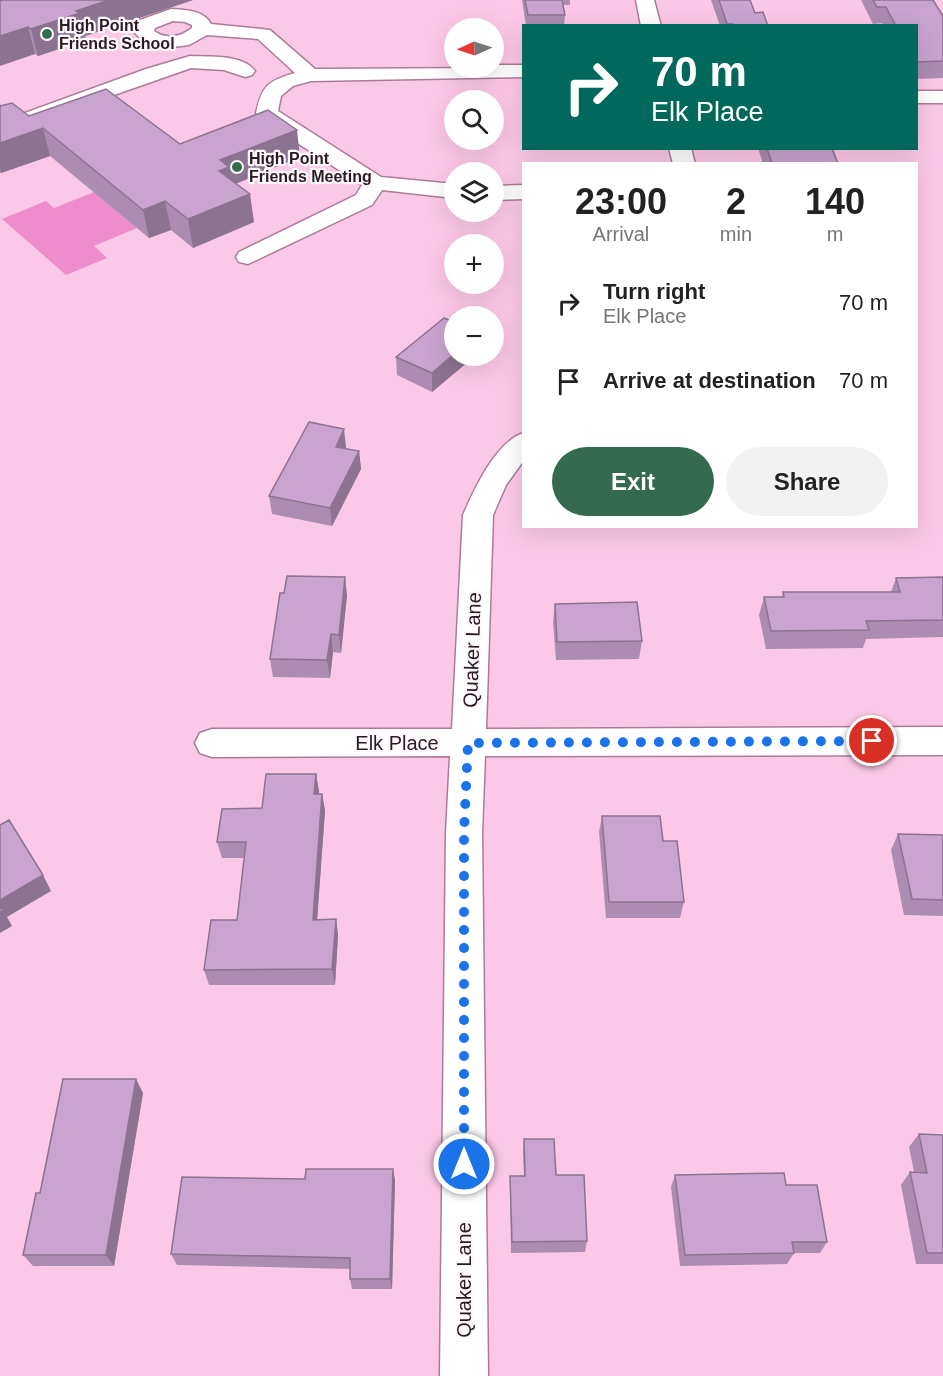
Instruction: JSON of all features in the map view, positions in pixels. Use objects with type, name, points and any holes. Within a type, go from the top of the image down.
[{"type":"street","points":[[645,0],[651,24]]},
{"type":"street","points":[[202,29],[263,34],[310,75]]},
{"type":"street","points":[[0,129],[153,73],[190,63],[227,64],[245,71],[310,75],[522,71]]},
{"type":"street","points":[[245,71],[262,90],[271,93]]},
{"type":"street","points":[[310,75],[286,82],[271,93],[267,113],[375,183],[444,190]]},
{"type":"street","points":[[918,97],[943,97]]},
{"type":"street","points":[[248,257],[364,200],[375,183]]},
{"type":"street","points":[[504,193],[522,192]]},
{"type":"street","name":"Quaker Lane","points":[[464,1376],[464,833],[478,515],[489,486],[508,457],[522,444]]},
{"type":"street","name":"Elk Place","points":[[212,743],[943,741]]},
{"type":"shaded area","points":[[94,192],[137,228],[94,246],[107,258],[66,275],[2,219],[46,201],[54,208]]},
{"type":"building","points":[[109,0],[76,11],[80,13],[31,29],[28,27],[0,36],[0,1]]},
{"type":"building","points":[[525,0],[562,0],[565,15],[528,15]]},
{"type":"building","points":[[719,0],[750,0],[755,13],[763,12],[767,24],[733,24],[727,24]]},
{"type":"building","points":[[873,0],[933,0],[943,16],[943,61],[918,62],[918,24],[895,24],[886,7],[877,7]]},
{"type":"building","points":[[106,89],[180,144],[268,110],[297,130],[220,160],[229,167],[219,171],[250,194],[188,219],[165,201],[143,210],[43,128],[0,143],[0,106],[12,103],[29,116]]},
{"type":"building","points":[[768,150],[833,150],[837,162],[771,162]]},
{"type":"building","points":[[444,318],[444,363],[432,373],[396,357]]},
{"type":"building","points":[[309,422],[344,429],[336,447],[359,451],[330,508],[269,496]]},
{"type":"building","points":[[287,576],[345,577],[339,635],[331,634],[327,660],[270,659],[280,593],[284,593]]},
{"type":"building","points":[[943,577],[943,620],[866,621],[869,630],[771,631],[764,597],[784,597],[783,592],[900,592],[896,578]]},
{"type":"building","points":[[637,602],[642,641],[557,642],[555,604]]},
{"type":"building","points":[[266,774],[316,774],[314,794],[322,794],[313,920],[336,919],[332,969],[204,970],[211,920],[237,920],[246,842],[217,842],[222,809],[262,808]]},
{"type":"building","points":[[602,816],[660,816],[663,841],[677,841],[684,902],[609,902]]},
{"type":"building","points":[[9,820],[43,875],[0,900],[0,825]]},
{"type":"building","points":[[898,834],[943,835],[943,900],[912,899]]},
{"type":"building","points":[[63,1079],[136,1079],[106,1255],[23,1255],[36,1193],[40,1193]]},
{"type":"building","points":[[919,1134],[943,1135],[943,1253],[927,1253],[910,1172],[927,1173]]},
{"type":"building","points":[[524,1139],[554,1139],[556,1175],[584,1175],[587,1241],[512,1242],[510,1176],[525,1176]]},
{"type":"building","points":[[306,1169],[393,1169],[390,1279],[350,1279],[350,1258],[171,1254],[182,1177],[305,1179]]},
{"type":"building","points":[[784,1173],[786,1185],[817,1185],[827,1242],[792,1242],[794,1253],[685,1255],[675,1175]]},
{"type":"place","name":"High Point Friends School","points":[[47,34]]},
{"type":"place","name":"High Point Friends Meeting","points":[[237,167]]},
{"type":"route","points":[[464,1164],[464,833],[468,743],[872,741]]}]
